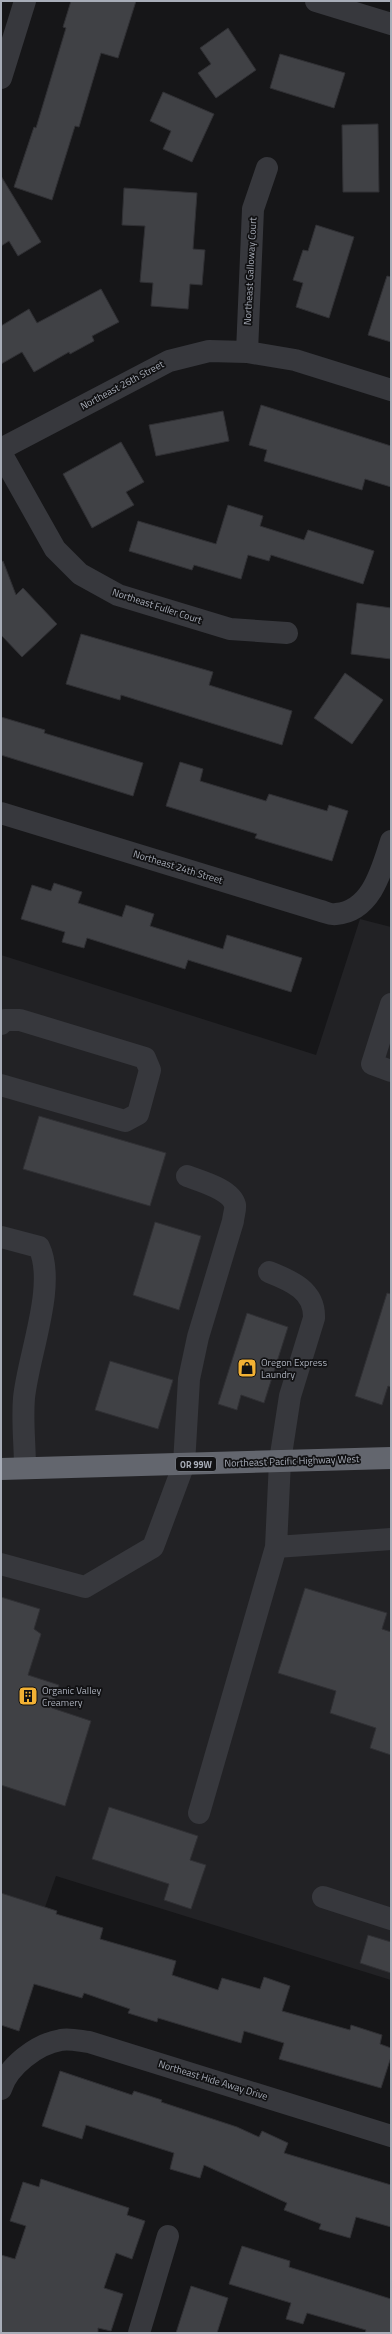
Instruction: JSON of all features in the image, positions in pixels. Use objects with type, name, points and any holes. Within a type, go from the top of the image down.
[{"type":"highway","name":"Northeast Pacific Highway West","points":[[1,1469],[391,1458]]},
{"type":"street","points":[[1,78],[25,1]]},
{"type":"street","points":[[316,1],[391,24]]},
{"type":"street","name":"Northeast Galloway Court","points":[[246,352],[253,209],[267,168]]},
{"type":"street","name":"Northeast 26th Street","points":[[1,449],[169,361],[209,351],[246,352],[295,360],[391,390]]},
{"type":"street","name":"Northeast Fuller Court","points":[[1,453],[55,549],[80,574],[118,595],[230,629],[287,633]]},
{"type":"street","name":"Northeast 24th Street","points":[[1,812],[321,912],[336,914],[355,908],[368,897],[379,880],[391,841]]},
{"type":"street","points":[[391,1004],[372,1064],[391,1071]]},
{"type":"street","points":[[1,1024],[5,1020],[20,1020],[137,1055],[145,1058],[150,1070],[138,1114],[125,1121],[1,1085]]},
{"type":"street","points":[[1,1564],[85,1587],[153,1547],[184,1464],[189,1379],[198,1337],[233,1221],[235,1205],[230,1198],[216,1186],[187,1176]]},
{"type":"street","points":[[1,1237],[39,1247],[45,1259],[44,1289],[24,1398],[25,1468]]},
{"type":"street","points":[[199,1813],[276,1547],[280,1461],[290,1396],[314,1318],[314,1309],[310,1297],[300,1288],[269,1272]]},
{"type":"street","points":[[276,1547],[391,1539]]},
{"type":"street","points":[[323,1897],[391,1919]]},
{"type":"street","name":"Northeast Hide Away Drive","points":[[1,2089],[4,2078],[34,2050],[62,2040],[89,2042],[391,2136]]},
{"type":"street","points":[[139,2333],[168,2236]]},
{"type":"shaded area","points":[[360,919],[391,927],[391,1980],[56,1876],[8,2012],[1,2009],[1,955],[316,1055]]},
{"type":"building","points":[[71,1],[136,1],[118,58],[101,53],[79,127],[75,126],[52,200],[14,187],[34,127],[36,128],[66,28],[63,27]]},
{"type":"building","points":[[228,28],[256,70],[216,98],[198,73],[211,64],[200,48]]},
{"type":"building","points":[[280,54],[345,73],[334,108],[270,88]]},
{"type":"building","points":[[163,92],[214,114],[192,162],[163,149],[171,131],[150,121]]},
{"type":"building","points":[[378,124],[379,192],[343,192],[342,125]]},
{"type":"building","points":[[1,176],[41,242],[18,256],[9,241],[1,246]]},
{"type":"building","points":[[124,188],[197,193],[193,249],[205,250],[202,285],[190,284],[188,309],[151,306],[153,283],[140,282],[145,226],[122,225]]},
{"type":"building","points":[[316,225],[354,237],[329,318],[296,307],[303,283],[293,280],[303,250],[308,251]]},
{"type":"building","points":[[387,276],[391,277],[391,342],[368,335]]},
{"type":"building","points":[[101,289],[119,322],[92,336],[94,341],[70,354],[69,352],[34,372],[22,352],[1,364],[1,326],[29,309],[37,323]]},
{"type":"building","points":[[261,405],[391,446],[391,487],[365,479],[362,490],[264,461],[267,450],[249,445]]},
{"type":"building","points":[[223,411],[229,441],[156,456],[149,425]]},
{"type":"building","points":[[121,442],[144,482],[126,492],[134,505],[92,528],[63,474]]},
{"type":"building","points":[[228,505],[263,516],[260,526],[304,540],[308,530],[374,551],[363,584],[271,555],[269,561],[248,555],[241,579],[194,565],[192,570],[129,551],[138,521],[216,544]]},
{"type":"building","points":[[3,561],[16,595],[23,588],[57,624],[22,657],[1,635],[1,562]]},
{"type":"building","points":[[357,603],[391,608],[391,659],[351,654]]},
{"type":"building","points":[[81,634],[213,672],[209,685],[292,711],[282,745],[121,695],[120,700],[66,684]]},
{"type":"building","points":[[345,673],[383,700],[352,744],[314,718]]},
{"type":"building","points":[[1,717],[45,730],[44,733],[143,763],[133,796],[1,755]]},
{"type":"building","points":[[180,762],[203,769],[200,781],[266,801],[269,794],[327,811],[329,805],[348,811],[332,861],[255,838],[257,834],[166,806]]},
{"type":"building","points":[[54,883],[82,892],[78,903],[122,917],[126,905],[154,914],[150,926],[223,949],[227,935],[302,958],[291,992],[188,960],[185,969],[87,938],[84,948],[62,942],[65,932],[21,919],[32,885],[51,891]]},
{"type":"building","points":[[39,1116],[166,1153],[150,1206],[23,1169]]},
{"type":"building","points":[[155,1222],[201,1236],[179,1310],[133,1295]]},
{"type":"building","points":[[387,1293],[391,1294],[391,1387],[388,1386],[382,1405],[355,1396]]},
{"type":"building","points":[[247,1313],[288,1327],[264,1403],[241,1395],[237,1410],[218,1404]]},
{"type":"building","points":[[110,1361],[173,1380],[158,1429],[95,1410]]},
{"type":"building","points":[[305,1588],[387,1613],[382,1629],[391,1632],[391,1755],[370,1748],[376,1728],[330,1713],[336,1691],[278,1673]]},
{"type":"building","name":"Organic Valley Creamery","points":[[1,1597],[40,1609],[34,1629],[41,1634],[28,1675],[59,1685],[52,1708],[91,1721],[65,1806],[1,1785]]},
{"type":"building","points":[[109,1807],[198,1836],[190,1860],[206,1865],[191,1909],[164,1900],[169,1884],[92,1859]]},
{"type":"building","points":[[1,1893],[57,1911],[56,1914],[103,1928],[100,1939],[176,1961],[172,1975],[218,1990],[222,1978],[260,1989],[264,1977],[290,1986],[282,2011],[350,2030],[351,2025],[382,2035],[380,2044],[391,2048],[391,2057],[381,2088],[279,2059],[284,2043],[244,2031],[241,2043],[158,2018],[157,2022],[128,2013],[130,2009],[84,1993],[82,1998],[34,1984],[19,2031],[1,2025]]},
{"type":"building","points":[[368,1935],[391,1942],[391,1973],[360,1963]]},
{"type":"building","points":[[60,2071],[132,2095],[134,2091],[162,2100],[161,2102],[237,2127],[259,2137],[262,2131],[288,2143],[284,2153],[391,2185],[391,2227],[356,2217],[350,2238],[319,2229],[321,2224],[284,2210],[287,2203],[204,2165],[200,2178],[170,2169],[174,2153],[86,2125],[82,2139],[42,2126]]},
{"type":"building","points":[[41,2179],[129,2208],[127,2215],[145,2221],[132,2259],[116,2253],[104,2288],[123,2294],[111,2331],[98,2328],[98,2333],[1,2333],[1,2255],[15,2259],[26,2226],[10,2221],[23,2182],[39,2187]]},
{"type":"building","points":[[242,2246],[290,2261],[289,2267],[391,2299],[391,2333],[365,2333],[366,2330],[307,2313],[303,2324],[286,2319],[291,2303],[229,2284]]},
{"type":"building","points":[[191,2286],[228,2298],[217,2333],[176,2333]]},
{"type":"place","name":"Oregon Express Laundry","points":[[247,1368]]},
{"type":"place","name":"Organic Valley Creamery","points":[[28,1696]]}]
